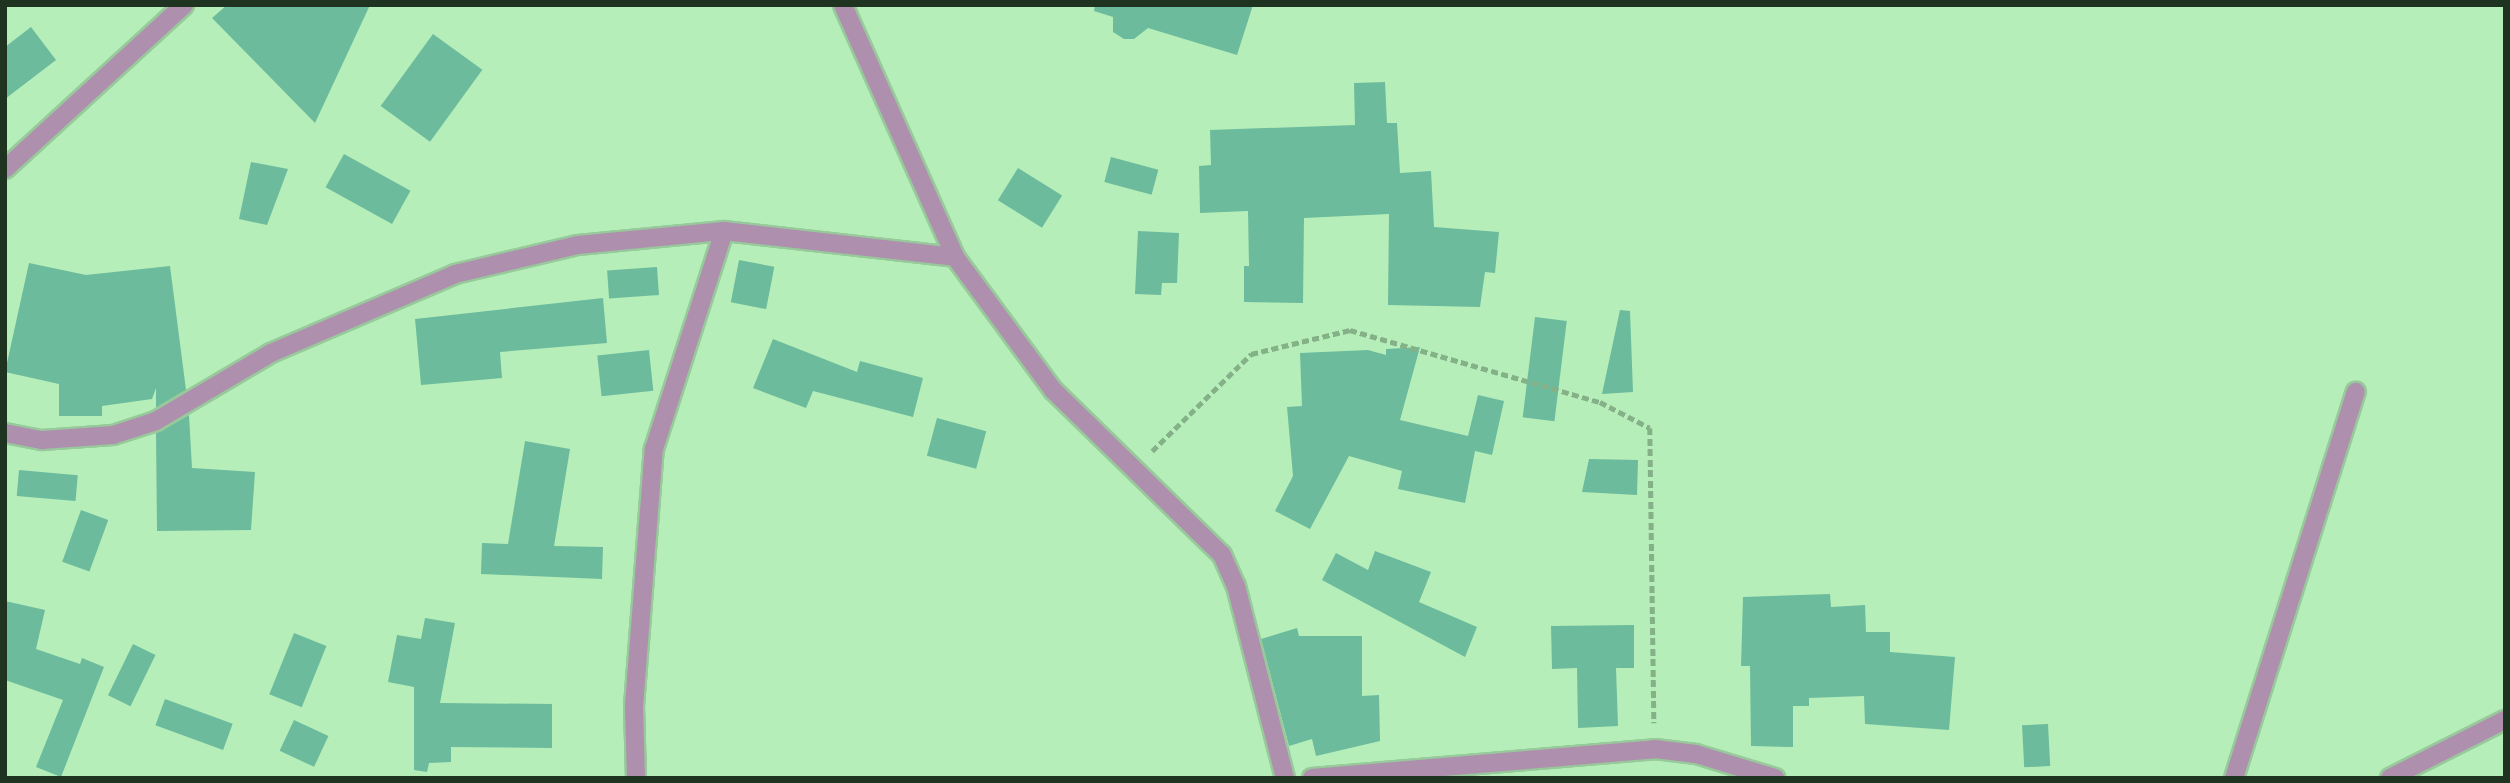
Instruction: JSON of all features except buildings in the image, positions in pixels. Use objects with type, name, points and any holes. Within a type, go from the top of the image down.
[{"type":"street","points":[[5,169],[184,5]]},
{"type":"street","points":[[843,5],[955,257],[1053,390],[1222,555],[1236,586],[1285,778]]},
{"type":"street","points":[[5,433],[42,440],[113,435],[156,421],[271,353],[455,274],[578,245],[724,230],[955,257]]},
{"type":"street","points":[[636,778],[634,706],[654,449],[724,230]]},
{"type":"street","points":[[2235,778],[2356,392]]},
{"type":"street","points":[[2390,778],[2505,720]]},
{"type":"street","points":[[1312,778],[1655,749],[1696,754],[1775,778]]},
{"type":"path","points":[[1135,468],[1251,354],[1350,330],[1600,402],[1650,428],[1655,749]]}]
